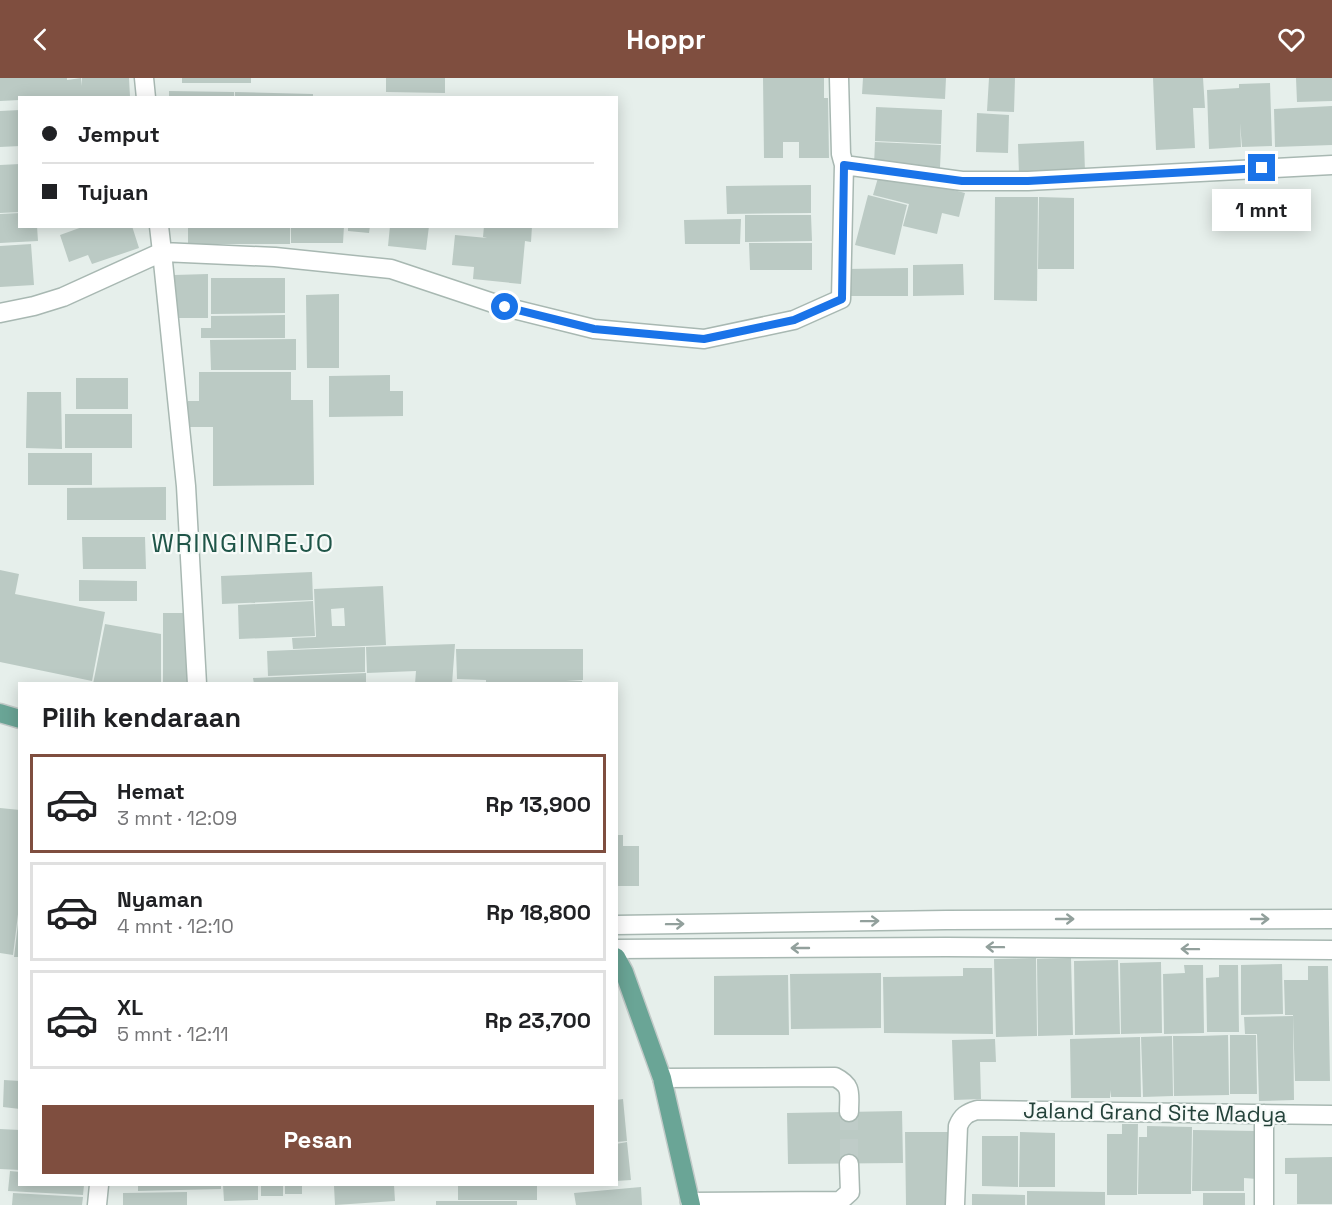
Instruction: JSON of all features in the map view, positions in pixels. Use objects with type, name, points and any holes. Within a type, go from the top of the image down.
[{"type":"main road","points":[[0,713],[18,718]]},
{"type":"main road","points":[[618,961],[662,1078],[691,1203]]},
{"type":"street","points":[[144,78],[146,96]]},
{"type":"street","points":[[0,313],[63,297],[162,252],[275,257],[391,269],[505,307],[594,329],[704,339],[794,320],[842,299],[844,165],[841,154],[840,78]]},
{"type":"street","points":[[844,165],[962,181],[1028,181],[1332,165]]},
{"type":"street","points":[[159,228],[186,486],[197,682]]},
{"type":"street","points":[[618,925],[946,920],[1332,919]]},
{"type":"street","points":[[618,949],[946,947],[1332,950]]},
{"type":"street","points":[[662,1078],[835,1077],[844,1082],[849,1090],[849,1112]]},
{"type":"street","name":"Jaland Grand Site Madya","points":[[956,1205],[958,1126],[969,1112],[977,1110],[1332,1115]]},
{"type":"street","points":[[1264,1114],[1264,1205]]},
{"type":"street","points":[[691,1203],[840,1201],[849,1192],[849,1164]]},
{"type":"street","points":[[97,1205],[99,1186]]},
{"type":"building","points":[[0,78],[67,78],[67,80],[81,78],[82,86],[82,78],[129,78],[130,96],[18,96],[18,100],[0,101]]},
{"type":"building","points":[[182,78],[251,78],[251,83],[182,83]]},
{"type":"building","points":[[386,78],[445,78],[445,93],[386,92]]},
{"type":"building","points":[[763,78],[824,78],[824,98],[828,98],[829,158],[799,158],[799,142],[783,142],[783,158],[764,158]]},
{"type":"building","points":[[863,78],[946,78],[945,99],[862,94]]},
{"type":"building","points":[[989,78],[1015,78],[1014,112],[987,111]]},
{"type":"building","points":[[1153,78],[1203,78],[1205,108],[1193,108],[1195,148],[1156,150]]},
{"type":"building","points":[[1296,78],[1332,78],[1332,101],[1297,102]]},
{"type":"building","points":[[1270,83],[1272,146],[1242,147],[1240,123],[1241,147],[1209,149],[1207,90],[1239,88],[1239,84]]},
{"type":"building","points":[[169,91],[234,92],[234,96],[169,96]]},
{"type":"building","points":[[235,92],[313,94],[313,96],[235,96]]},
{"type":"building","points":[[1332,106],[1332,145],[1275,147],[1274,109]]},
{"type":"building","points":[[876,107],[942,110],[941,144],[875,141]]},
{"type":"building","points":[[18,110],[18,146],[0,147],[0,111]]},
{"type":"building","points":[[977,113],[1009,115],[1008,153],[976,152]]},
{"type":"building","points":[[1084,141],[1085,172],[1019,175],[1018,144]]},
{"type":"building","points":[[875,142],[941,145],[940,168],[874,165]]},
{"type":"building","points":[[18,164],[18,212],[0,213],[0,165]]},
{"type":"building","points":[[880,171],[965,193],[959,217],[942,213],[937,234],[903,226],[909,204],[873,195]]},
{"type":"building","points":[[811,185],[811,213],[727,214],[726,186]]},
{"type":"building","points":[[868,195],[907,205],[895,255],[855,245]]},
{"type":"building","points":[[995,197],[1038,197],[1037,301],[994,300]]},
{"type":"building","points":[[1039,197],[1074,198],[1074,269],[1038,269]]},
{"type":"building","points":[[18,213],[18,228],[37,228],[38,241],[0,243],[0,214]]},
{"type":"building","points":[[745,215],[811,215],[812,241],[745,242]]},
{"type":"building","points":[[741,219],[740,244],[685,244],[684,220]]},
{"type":"building","points":[[79,228],[133,228],[139,248],[92,264],[88,255],[69,262],[60,235]]},
{"type":"building","points":[[188,228],[290,228],[290,244],[188,244]]},
{"type":"building","points":[[291,228],[344,228],[343,243],[291,243]]},
{"type":"building","points":[[348,228],[370,228],[369,233],[348,231]]},
{"type":"building","points":[[390,228],[429,228],[426,250],[388,246]]},
{"type":"building","points":[[484,228],[532,228],[531,242],[525,241],[521,284],[473,279],[474,267],[452,265],[455,235],[487,238],[483,237]]},
{"type":"building","points":[[749,243],[812,243],[812,270],[750,270]]},
{"type":"building","points":[[31,244],[34,285],[0,287],[0,246]]},
{"type":"building","points":[[963,264],[964,295],[913,296],[913,265]]},
{"type":"building","points":[[908,268],[908,296],[846,296],[846,269]]},
{"type":"building","points":[[208,274],[208,318],[174,318],[174,275]]},
{"type":"building","points":[[211,278],[285,278],[285,313],[211,314]]},
{"type":"building","points":[[339,294],[339,368],[307,368],[306,295]]},
{"type":"building","points":[[285,315],[285,338],[201,338],[201,328],[211,328],[211,316]]},
{"type":"building","points":[[296,339],[296,370],[211,370],[210,340]]},
{"type":"building","points":[[199,372],[291,372],[291,400],[313,400],[314,485],[213,486],[213,427],[188,427],[188,401],[199,401]]},
{"type":"building","points":[[390,375],[390,391],[403,391],[403,416],[329,417],[329,376]]},
{"type":"building","points":[[76,378],[128,378],[128,409],[76,409]]},
{"type":"building","points":[[27,392],[61,392],[62,449],[26,448]]},
{"type":"building","points":[[65,414],[132,414],[132,448],[65,448]]},
{"type":"building","points":[[28,453],[92,453],[92,485],[28,485]]},
{"type":"building","points":[[166,487],[166,520],[67,520],[67,488]]},
{"type":"building","points":[[82,537],[145,537],[146,569],[83,569]]},
{"type":"building","points":[[0,570],[19,574],[15,594],[105,612],[92,681],[0,662]]},
{"type":"building","points":[[312,572],[313,600],[222,604],[221,576]]},
{"type":"building","points":[[79,580],[137,581],[137,601],[79,601]]},
{"type":"building","points":[[383,586],[386,645],[293,649],[292,638],[316,637],[314,589]],"holes":[[[344,608],[345,626],[332,626],[331,609]]]},
{"type":"building","points":[[313,601],[315,636],[239,639],[238,605]]},
{"type":"building","points":[[163,613],[188,613],[188,682],[163,682]]},
{"type":"building","points":[[105,624],[161,634],[161,682],[93,682]]},
{"type":"building","points":[[455,644],[452,682],[415,682],[416,671],[367,673],[366,647]]},
{"type":"building","points":[[365,647],[365,672],[268,676],[267,651]]},
{"type":"building","points":[[456,649],[583,649],[583,680],[566,680],[582,682],[486,682],[486,680],[457,679]]},
{"type":"building","points":[[366,673],[366,682],[254,682],[253,678]]},
{"type":"building","points":[[0,808],[18,810],[18,914],[13,955],[0,953]]},
{"type":"building","points":[[618,835],[623,835],[623,846],[639,846],[639,886],[618,886]]},
{"type":"building","points":[[18,924],[18,957],[14,957]]},
{"type":"building","points":[[1036,958],[1037,1036],[996,1037],[994,959]]},
{"type":"building","points":[[1071,958],[1073,1035],[1038,1036],[1037,959]]},
{"type":"building","points":[[1118,960],[1120,1034],[1075,1035],[1074,961]]},
{"type":"building","points":[[1161,962],[1162,1033],[1121,1034],[1120,963]]},
{"type":"building","points":[[1282,964],[1283,1014],[1241,1015],[1241,965]]},
{"type":"building","points":[[1184,965],[1203,965],[1204,1033],[1164,1034],[1163,974],[1185,973]]},
{"type":"building","points":[[1219,965],[1238,965],[1239,1032],[1207,1032],[1206,978],[1219,977]]},
{"type":"building","points":[[1308,966],[1328,966],[1330,1081],[1295,1081],[1293,1015],[1285,1015],[1284,980],[1308,980]]},
{"type":"building","points":[[963,968],[992,968],[993,1034],[884,1033],[883,977],[963,976]]},
{"type":"building","points":[[881,973],[881,1028],[791,1029],[790,974]]},
{"type":"building","points":[[788,975],[789,1035],[714,1035],[714,976]]},
{"type":"building","points":[[1293,1016],[1294,1100],[1259,1101],[1257,1034],[1245,1034],[1244,1017]]},
{"type":"building","points":[[1228,1035],[1229,1095],[1174,1096],[1173,1036]]},
{"type":"building","points":[[1230,1035],[1256,1035],[1257,1094],[1230,1094]]},
{"type":"building","points":[[1172,1036],[1173,1096],[1143,1097],[1141,1037]]},
{"type":"building","points":[[1140,1037],[1141,1097],[1111,1097],[1110,1090],[1110,1098],[1071,1098],[1070,1039]]},
{"type":"building","points":[[995,1039],[996,1062],[980,1062],[981,1099],[954,1100],[952,1040]]},
{"type":"building","points":[[4,1080],[18,1081],[18,1109],[3,1107]]},
{"type":"building","points":[[623,1099],[627,1141],[618,1142],[618,1100]]},
{"type":"building","points":[[902,1111],[903,1163],[788,1164],[787,1113]]},
{"type":"building","points":[[1122,1124],[1138,1124],[1137,1195],[1107,1195],[1107,1134],[1122,1134]]},
{"type":"building","points":[[1147,1126],[1192,1127],[1191,1194],[1138,1194],[1139,1137],[1147,1137]]},
{"type":"building","points":[[0,1129],[18,1130],[18,1170],[0,1169]]},
{"type":"building","points":[[1193,1130],[1257,1131],[1257,1179],[1244,1178],[1244,1191],[1192,1191]]},
{"type":"building","points":[[905,1132],[949,1132],[950,1205],[906,1205]]},
{"type":"building","points":[[1020,1132],[1055,1133],[1055,1187],[1019,1187]]},
{"type":"building","points":[[982,1136],[1018,1136],[1018,1187],[982,1186]]},
{"type":"building","points":[[627,1142],[631,1180],[618,1181],[618,1144]]},
{"type":"building","points":[[1332,1157],[1332,1204],[1297,1204],[1297,1174],[1285,1174],[1285,1158]]},
{"type":"building","points":[[10,1171],[18,1172],[18,1186],[84,1186],[83,1195],[8,1191]]},
{"type":"building","points":[[138,1186],[221,1186],[221,1189],[138,1191]]},
{"type":"building","points":[[223,1186],[258,1186],[258,1200],[224,1201]]},
{"type":"building","points":[[261,1186],[283,1186],[283,1196],[261,1196]]},
{"type":"building","points":[[285,1186],[302,1186],[302,1194],[285,1194]]},
{"type":"building","points":[[334,1186],[394,1186],[395,1201],[335,1205]]},
{"type":"building","points":[[458,1186],[537,1186],[537,1200],[458,1200]]},
{"type":"building","points":[[641,1187],[642,1205],[576,1205],[574,1193]]},
{"type":"building","points":[[1027,1191],[1105,1192],[1105,1205],[1027,1205]]},
{"type":"building","points":[[187,1192],[187,1205],[123,1205],[123,1193]]},
{"type":"building","points":[[13,1193],[83,1197],[82,1205],[12,1205]]},
{"type":"building","points":[[1203,1193],[1245,1193],[1245,1205],[1203,1205]]},
{"type":"building","points":[[972,1194],[1025,1195],[1025,1205],[972,1205]]},
{"type":"building","points":[[436,1201],[517,1201],[517,1205],[436,1205]]},
{"type":"tunnel","points":[[849,1112],[849,1164]]},
{"type":"district","name":"WRINGINREJO","points":[[243,543]]},
{"type":"route","points":[[505,307],[594,329],[704,339],[794,320],[842,299],[844,165],[962,181],[1028,181],[1262,168]]}]
